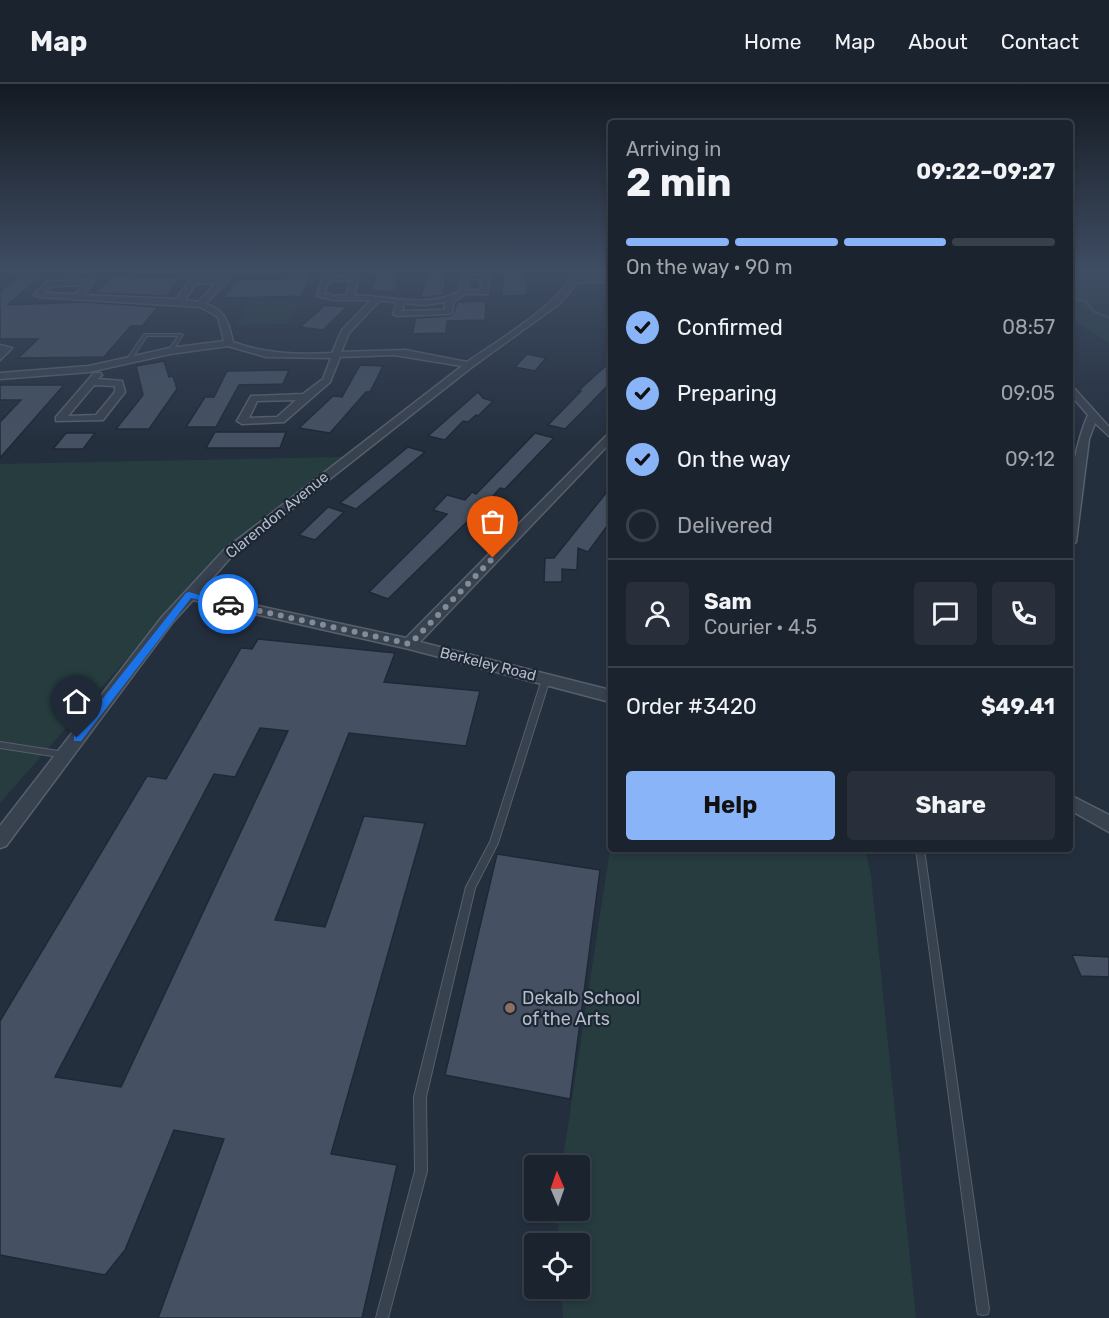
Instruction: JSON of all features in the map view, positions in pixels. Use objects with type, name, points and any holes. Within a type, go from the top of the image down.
[{"type":"street","points":[[226,327],[229,343]]},
{"type":"street","points":[[304,397],[254,398],[242,420],[280,420],[304,397],[327,380],[337,348],[350,327]]},
{"type":"street","name":"Clarendon Avenue","points":[[0,840],[189,595],[237,545],[522,327]]},
{"type":"street","points":[[0,375],[89,369],[170,351],[229,343],[247,352],[278,358],[383,352],[423,354],[469,365]]},
{"type":"street","points":[[0,348],[8,348],[0,357]]},
{"type":"street","points":[[91,382],[119,383],[120,392],[99,418],[60,419],[105,365]]},
{"type":"street","points":[[1073,393],[1109,433]]},
{"type":"street","points":[[1073,520],[1084,439],[1092,416]]},
{"type":"street","points":[[410,644],[608,440]]},
{"type":"street","name":"Berkeley Road","points":[[189,595],[410,644],[608,695]]},
{"type":"street","points":[[1073,804],[1109,824]]},
{"type":"lane","points":[[129,359],[146,335],[182,335],[170,351]]},
{"type":"lane","points":[[382,1318],[421,1172],[420,1097],[471,886],[494,843],[546,679]]},
{"type":"lane","points":[[0,746],[64,755]]},
{"type":"lane","points":[[920,852],[983,1309]]},
{"type":"green space","points":[[1083,327],[1109,327],[1109,343]]},
{"type":"green space","points":[[343,457],[248,529],[199,577],[0,803],[0,464]]},
{"type":"green space","points":[[610,852],[866,852],[871,876],[916,1318],[563,1318],[562,1299],[590,1299],[590,1233],[558,1233],[558,1221],[590,1221],[590,1155],[564,1155]]},
{"type":"building","points":[[0,327],[130,327],[104,357],[18,358],[38,339],[0,339]]},
{"type":"building","points":[[300,327],[327,327],[323,330]]},
{"type":"building","points":[[414,327],[447,327],[446,333],[412,334]]},
{"type":"building","points":[[527,354],[546,358],[535,371],[515,367]]},
{"type":"building","points":[[164,361],[169,377],[173,376],[177,389],[149,429],[116,429],[143,395],[136,366]]},
{"type":"building","points":[[608,364],[608,385],[589,405],[565,429],[548,425],[581,391],[578,391]]},
{"type":"building","points":[[360,365],[383,366],[370,392],[366,392],[330,433],[299,428],[333,396],[342,397]]},
{"type":"building","points":[[289,370],[283,384],[239,385],[216,427],[186,427],[205,397],[214,397],[227,371]]},
{"type":"building","points":[[0,385],[64,385],[0,458],[0,422],[21,400],[0,400]]},
{"type":"building","points":[[478,392],[483,398],[493,401],[478,416],[476,415],[468,422],[463,421],[445,440],[428,436]]},
{"type":"building","points":[[215,432],[286,432],[280,448],[206,448]]},
{"type":"building","points":[[66,433],[95,433],[83,449],[53,449]]},
{"type":"building","points":[[535,433],[554,438],[505,489],[500,488],[471,521],[469,520],[388,599],[369,592],[447,514],[433,510],[447,495],[465,500],[472,492],[476,494]]},
{"type":"building","points":[[408,447],[425,452],[356,509],[340,503]]},
{"type":"building","points":[[608,490],[608,525],[588,552],[578,548],[577,570],[562,569],[562,582],[544,582],[545,558],[554,558]]},
{"type":"building","points":[[328,507],[344,512],[315,540],[299,535]]},
{"type":"building","points":[[258,639],[395,653],[384,682],[480,691],[466,746],[349,733],[275,920],[325,927],[364,816],[425,823],[331,1154],[397,1165],[362,1318],[158,1318],[224,1139],[174,1130],[125,1250],[105,1275],[0,1255],[0,1021],[147,776],[166,779],[241,648],[252,649]],"holes":[[[260,728],[288,731],[121,1087],[55,1077],[214,774],[235,777]]]},
{"type":"building","points":[[497,854],[600,870],[570,1099],[445,1075]]},
{"type":"building","points":[[1072,955],[1109,957],[1109,977],[1081,976]]},
{"type":"way so far","points":[[228,604],[410,644],[493,558]]},
{"type":"place","name":"Dekalb School of the Arts","points":[[510,1008]]},
{"type":"route","points":[[77,738],[167,620],[189,595],[228,604]]}]
